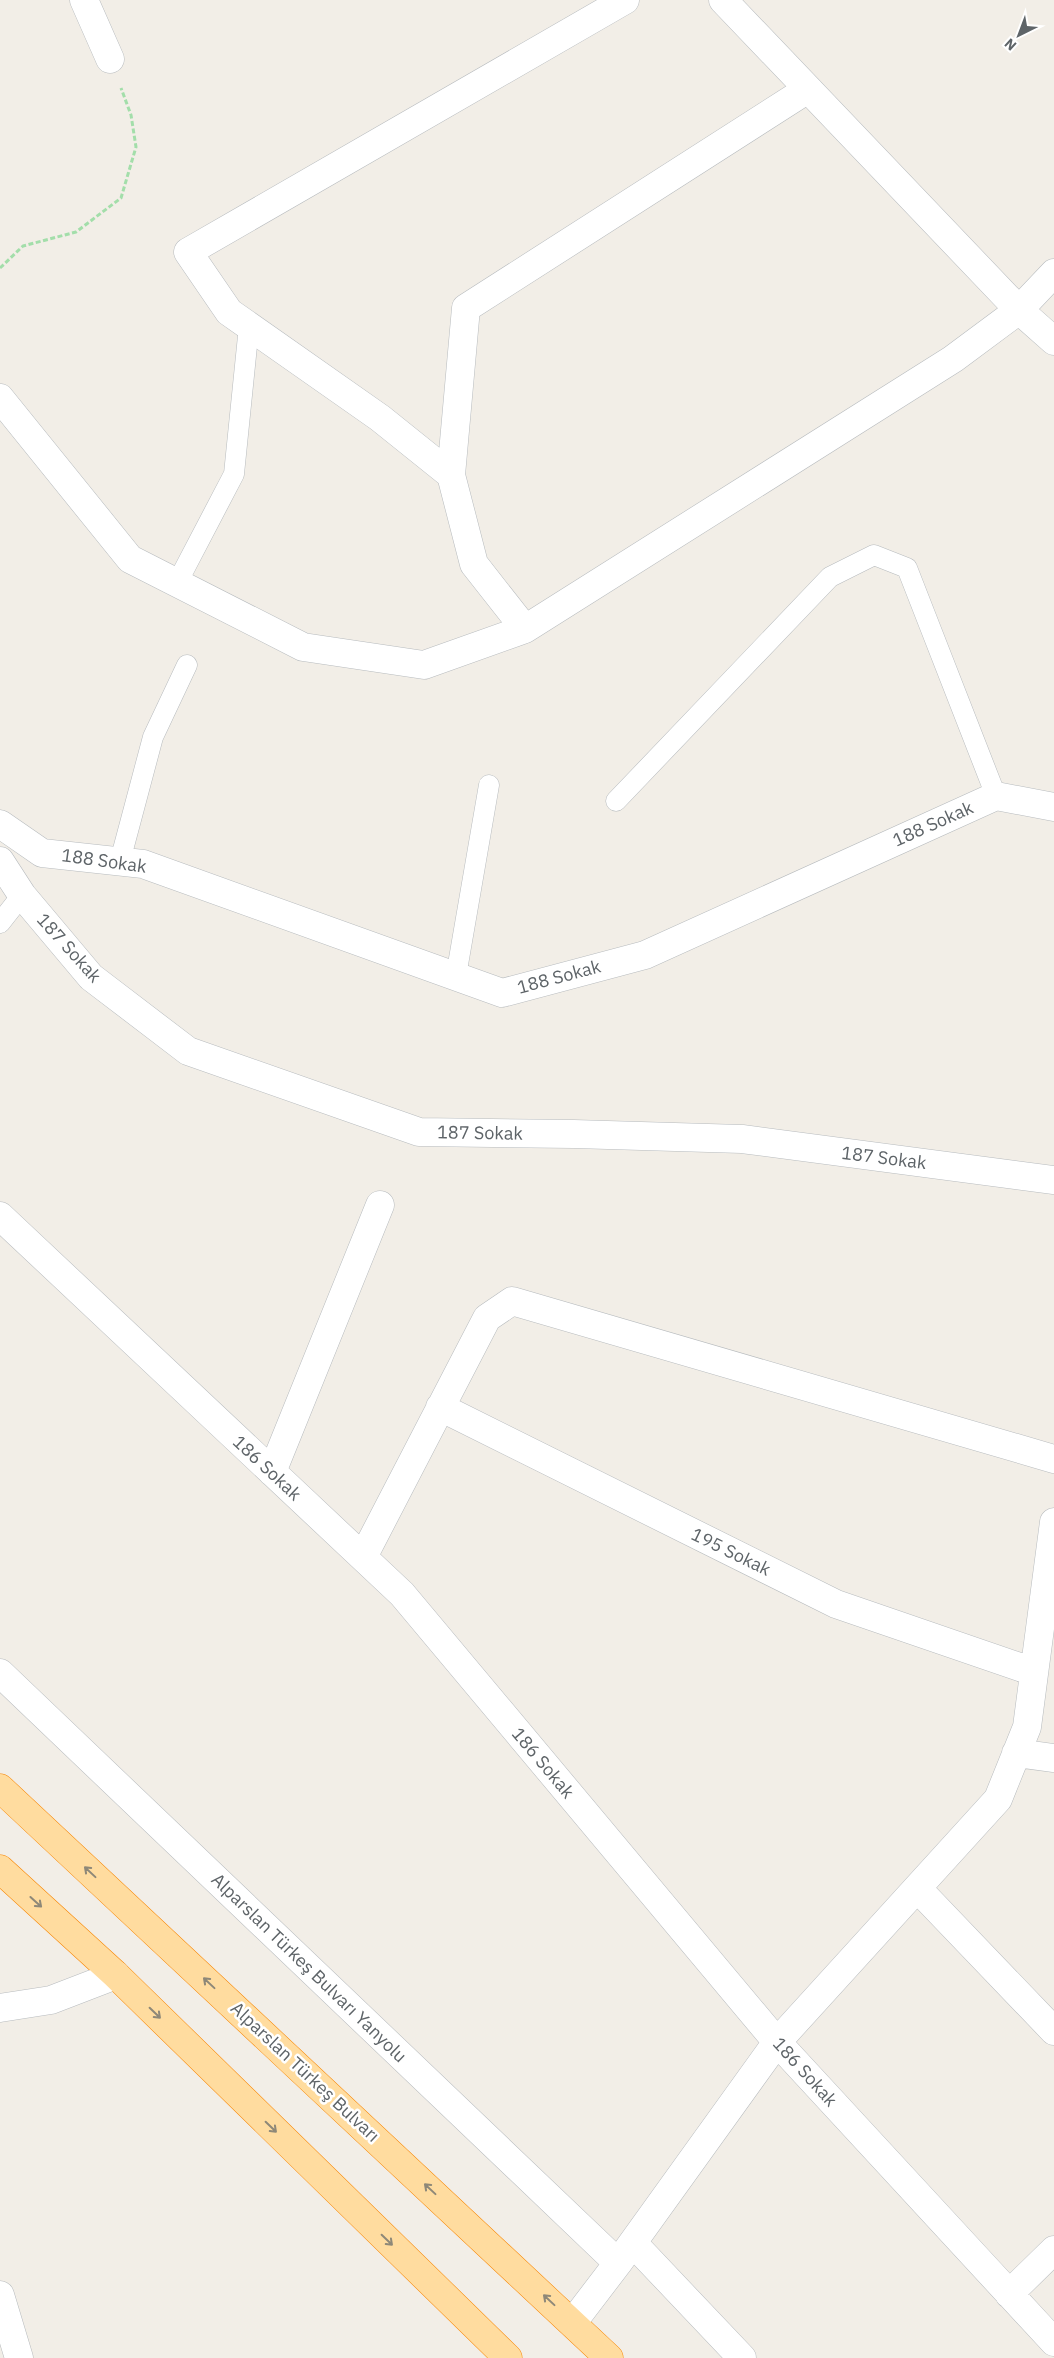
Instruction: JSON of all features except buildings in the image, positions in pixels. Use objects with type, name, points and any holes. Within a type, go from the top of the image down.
[{"type":"highway","name":"Alparslan Türkeş Bulvarı","points":[[0,1788],[609,2358]]},
{"type":"highway","points":[[0,1870],[116,1975],[508,2358]]},
{"type":"street","points":[[84,0],[110,59]]},
{"type":"street","points":[[451,475],[380,418],[230,312],[188,252],[625,0]]},
{"type":"street","points":[[723,0],[1019,310],[1054,341]]},
{"type":"street","points":[[525,629],[474,564],[451,475],[466,308],[808,89]]},
{"type":"street","points":[[0,398],[130,560],[303,647],[424,665],[525,629],[953,358],[1019,310],[1054,273]]},
{"type":"street","points":[[996,796],[1054,807]]},
{"type":"street","name":"188 Sokak","points":[[0,824],[42,853],[143,864],[502,993],[645,955],[996,796]]},
{"type":"street","name":"187 Sokak","points":[[0,861],[22,895],[91,977],[188,1052],[419,1132],[574,1134],[742,1140],[1054,1180]]},
{"type":"street","points":[[272,1472],[380,1205]]},
{"type":"street","name":"186 Sokak","points":[[0,1216],[402,1594],[777,2042],[1054,2342]]},
{"type":"street","points":[[363,1557],[487,1318],[512,1300],[1054,1460]]},
{"type":"street","name":"195 Sokak","points":[[440,1407],[836,1604],[1034,1672]]},
{"type":"street","points":[[572,2322],[625,2253],[777,2042],[998,1799],[1027,1727],[1054,1522]]},
{"type":"street","name":"Alparslan Türkeş Bulvarı Yanyolu","points":[[0,1673],[625,2253],[742,2358]]},
{"type":"street","points":[[1016,1753],[1054,1758]]},
{"type":"street","points":[[917,1888],[1054,2031]]},
{"type":"street","points":[[0,2008],[51,2000],[116,1975]]},
{"type":"street","points":[[1009,2294],[1054,2250]]},
{"type":"street","points":[[0,2295],[19,2358]]},
{"type":"lane","points":[[177,583],[234,474],[249,326]]},
{"type":"lane","points":[[616,801],[830,577],[874,555],[906,568],[996,796]]},
{"type":"lane","points":[[120,861],[153,737],[187,666]]},
{"type":"lane","points":[[456,976],[489,785]]},
{"type":"lane","points":[[0,923],[22,895]]},
{"type":"path","points":[[0,268],[23,246],[76,232],[121,198],[136,147],[131,115],[110,59]]}]
